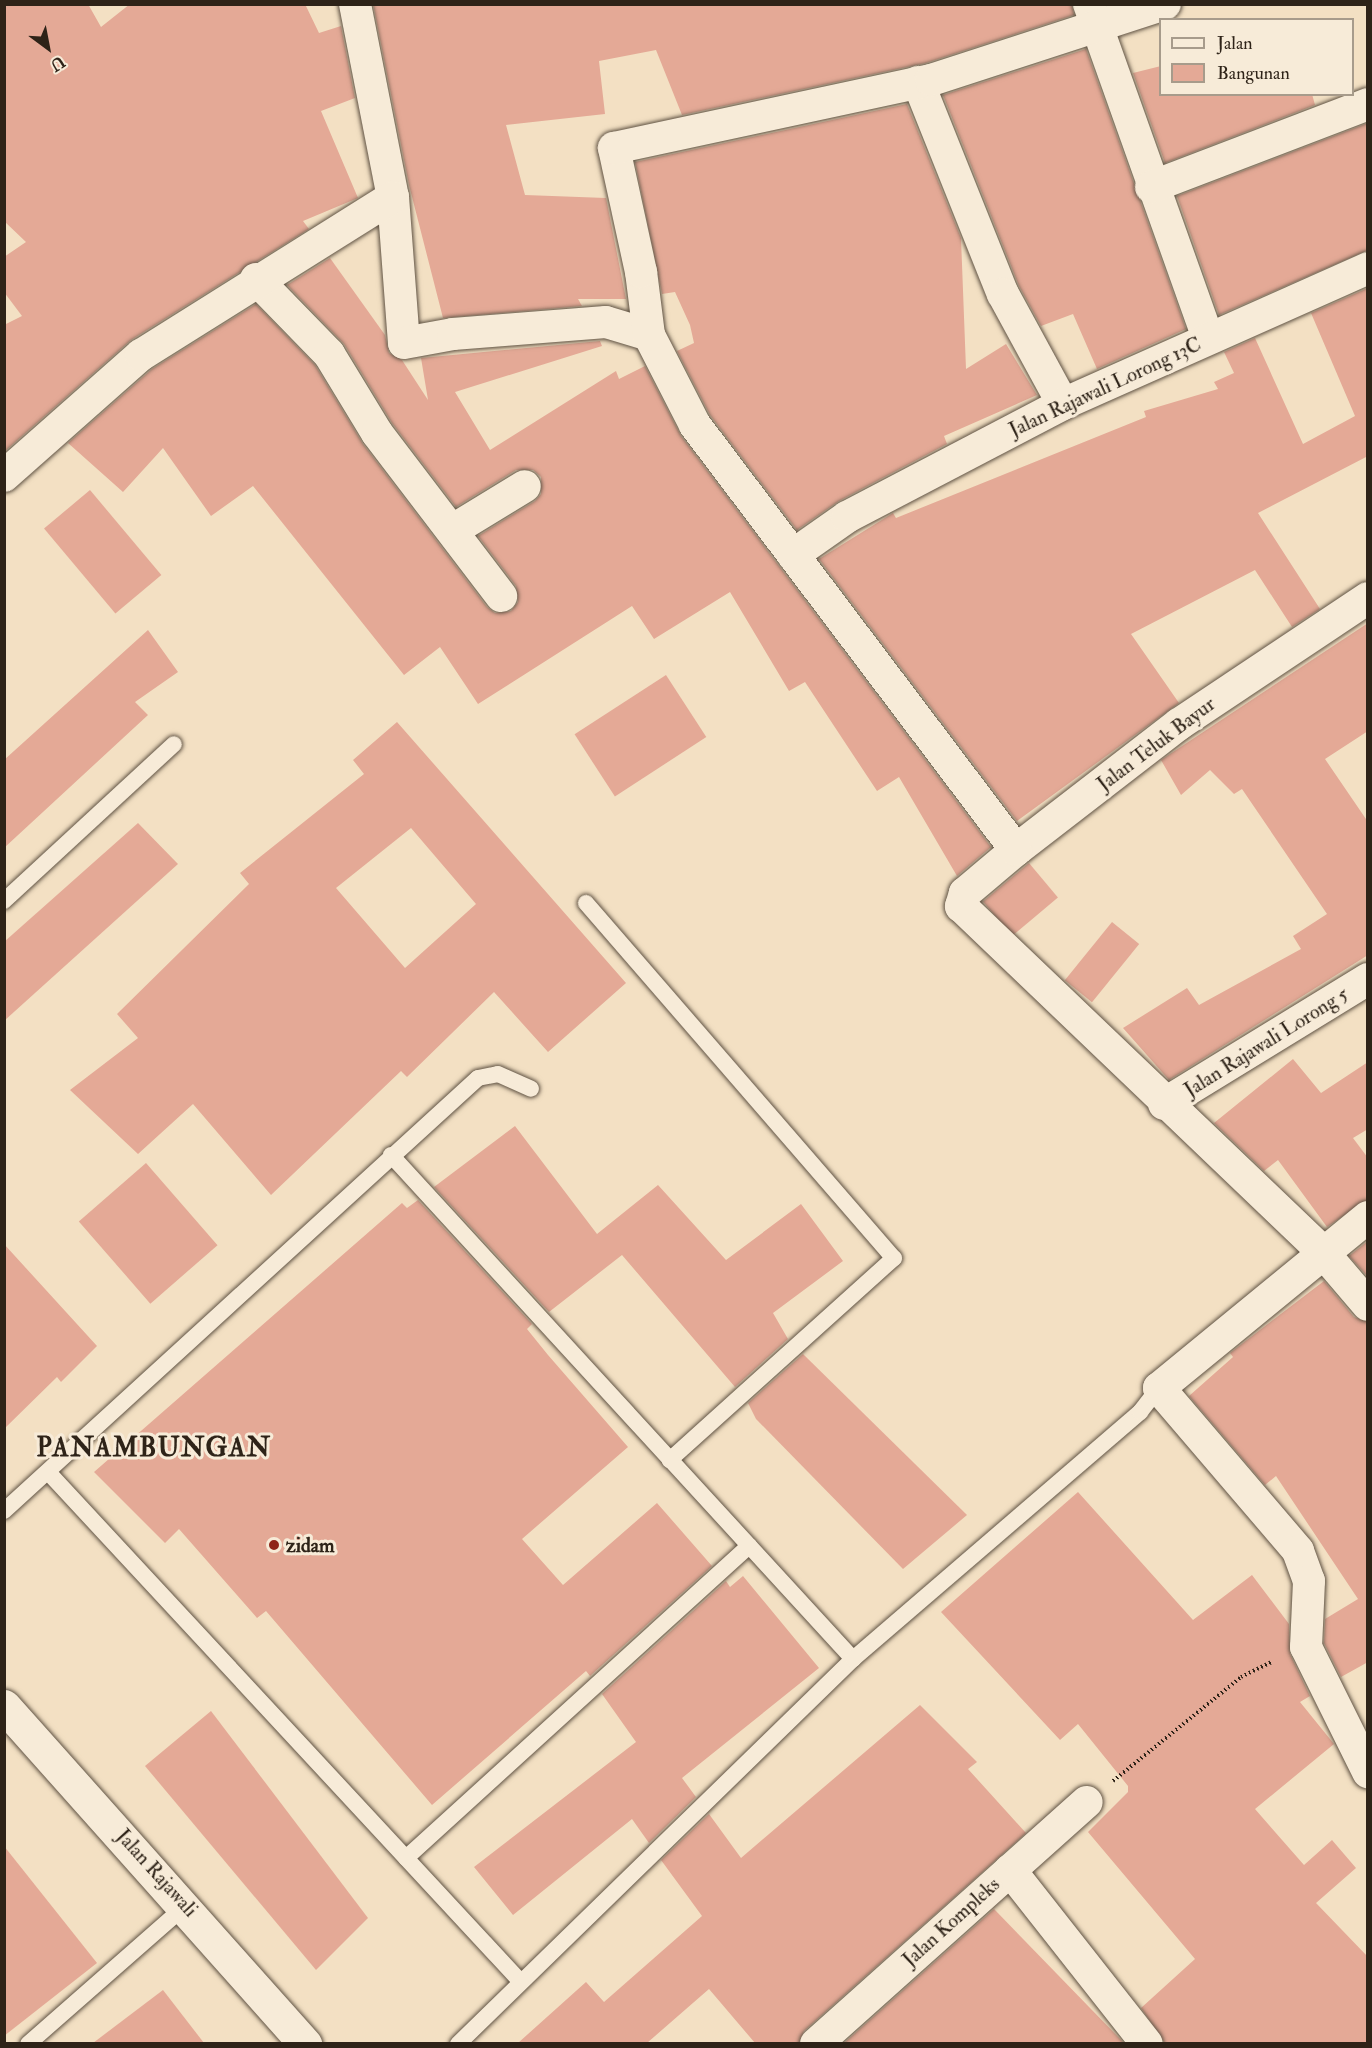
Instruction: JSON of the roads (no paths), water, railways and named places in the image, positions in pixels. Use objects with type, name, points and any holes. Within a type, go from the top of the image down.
[{"type":"main road","name":"Jalan Rajawali","points":[[4,1706],[186,1905],[305,2043]]},
{"type":"street","points":[[355,4],[393,196],[404,344],[453,334],[606,322],[649,334]]},
{"type":"street","points":[[1016,850],[695,425],[649,334],[641,272],[614,148],[918,82],[1093,15],[1165,4]]},
{"type":"street","points":[[1093,15],[1151,187],[1208,338]]},
{"type":"street","points":[[918,82],[1003,294],[1063,404]]},
{"type":"street","points":[[1151,187],[1368,104]]},
{"type":"street","points":[[4,476],[94,392],[256,279],[393,196]]},
{"type":"street","name":"Jalan Rajawali Lorong 13C","points":[[793,555],[847,518],[1063,404],[1368,268]]},
{"type":"street","points":[[256,279],[329,354],[377,433],[501,596]]},
{"type":"street","points":[[453,530],[525,486]]},
{"type":"street","name":"Jalan Teluk Bayur","points":[[1164,1104],[961,906],[965,893],[1016,850],[1179,724],[1368,598]]},
{"type":"street","name":"Jalan Rajawali Lorong 5","points":[[1164,1104],[1368,979]]},
{"type":"street","points":[[1164,1104],[1321,1250],[1368,1305]]},
{"type":"street","points":[[1368,1217],[1321,1250],[1159,1388],[1298,1551],[1309,1581],[1306,1647],[1368,1772]]},
{"type":"street","name":"Jalan Kompleks","points":[[816,2043],[1087,1802]]},
{"type":"street","points":[[1010,1870],[1147,2043]]},
{"type":"lane","points":[[4,901],[174,744]]},
{"type":"lane","points":[[586,903],[894,1258],[670,1460]]},
{"type":"lane","points":[[4,1511],[477,1078],[498,1074],[531,1089]]},
{"type":"lane","points":[[391,1155],[853,1659]]},
{"type":"lane","points":[[458,2043],[853,1659],[1140,1412],[1159,1388]]},
{"type":"lane","points":[[48,1472],[520,1982]]},
{"type":"lane","points":[[406,1858],[749,1546]]},
{"type":"lane","points":[[28,2043],[186,1905]]},
{"type":"place","name":"zidam","points":[[274,1545]]},
{"type":"district","name":"PANAMBUNGAN","points":[[154,1449]]}]
